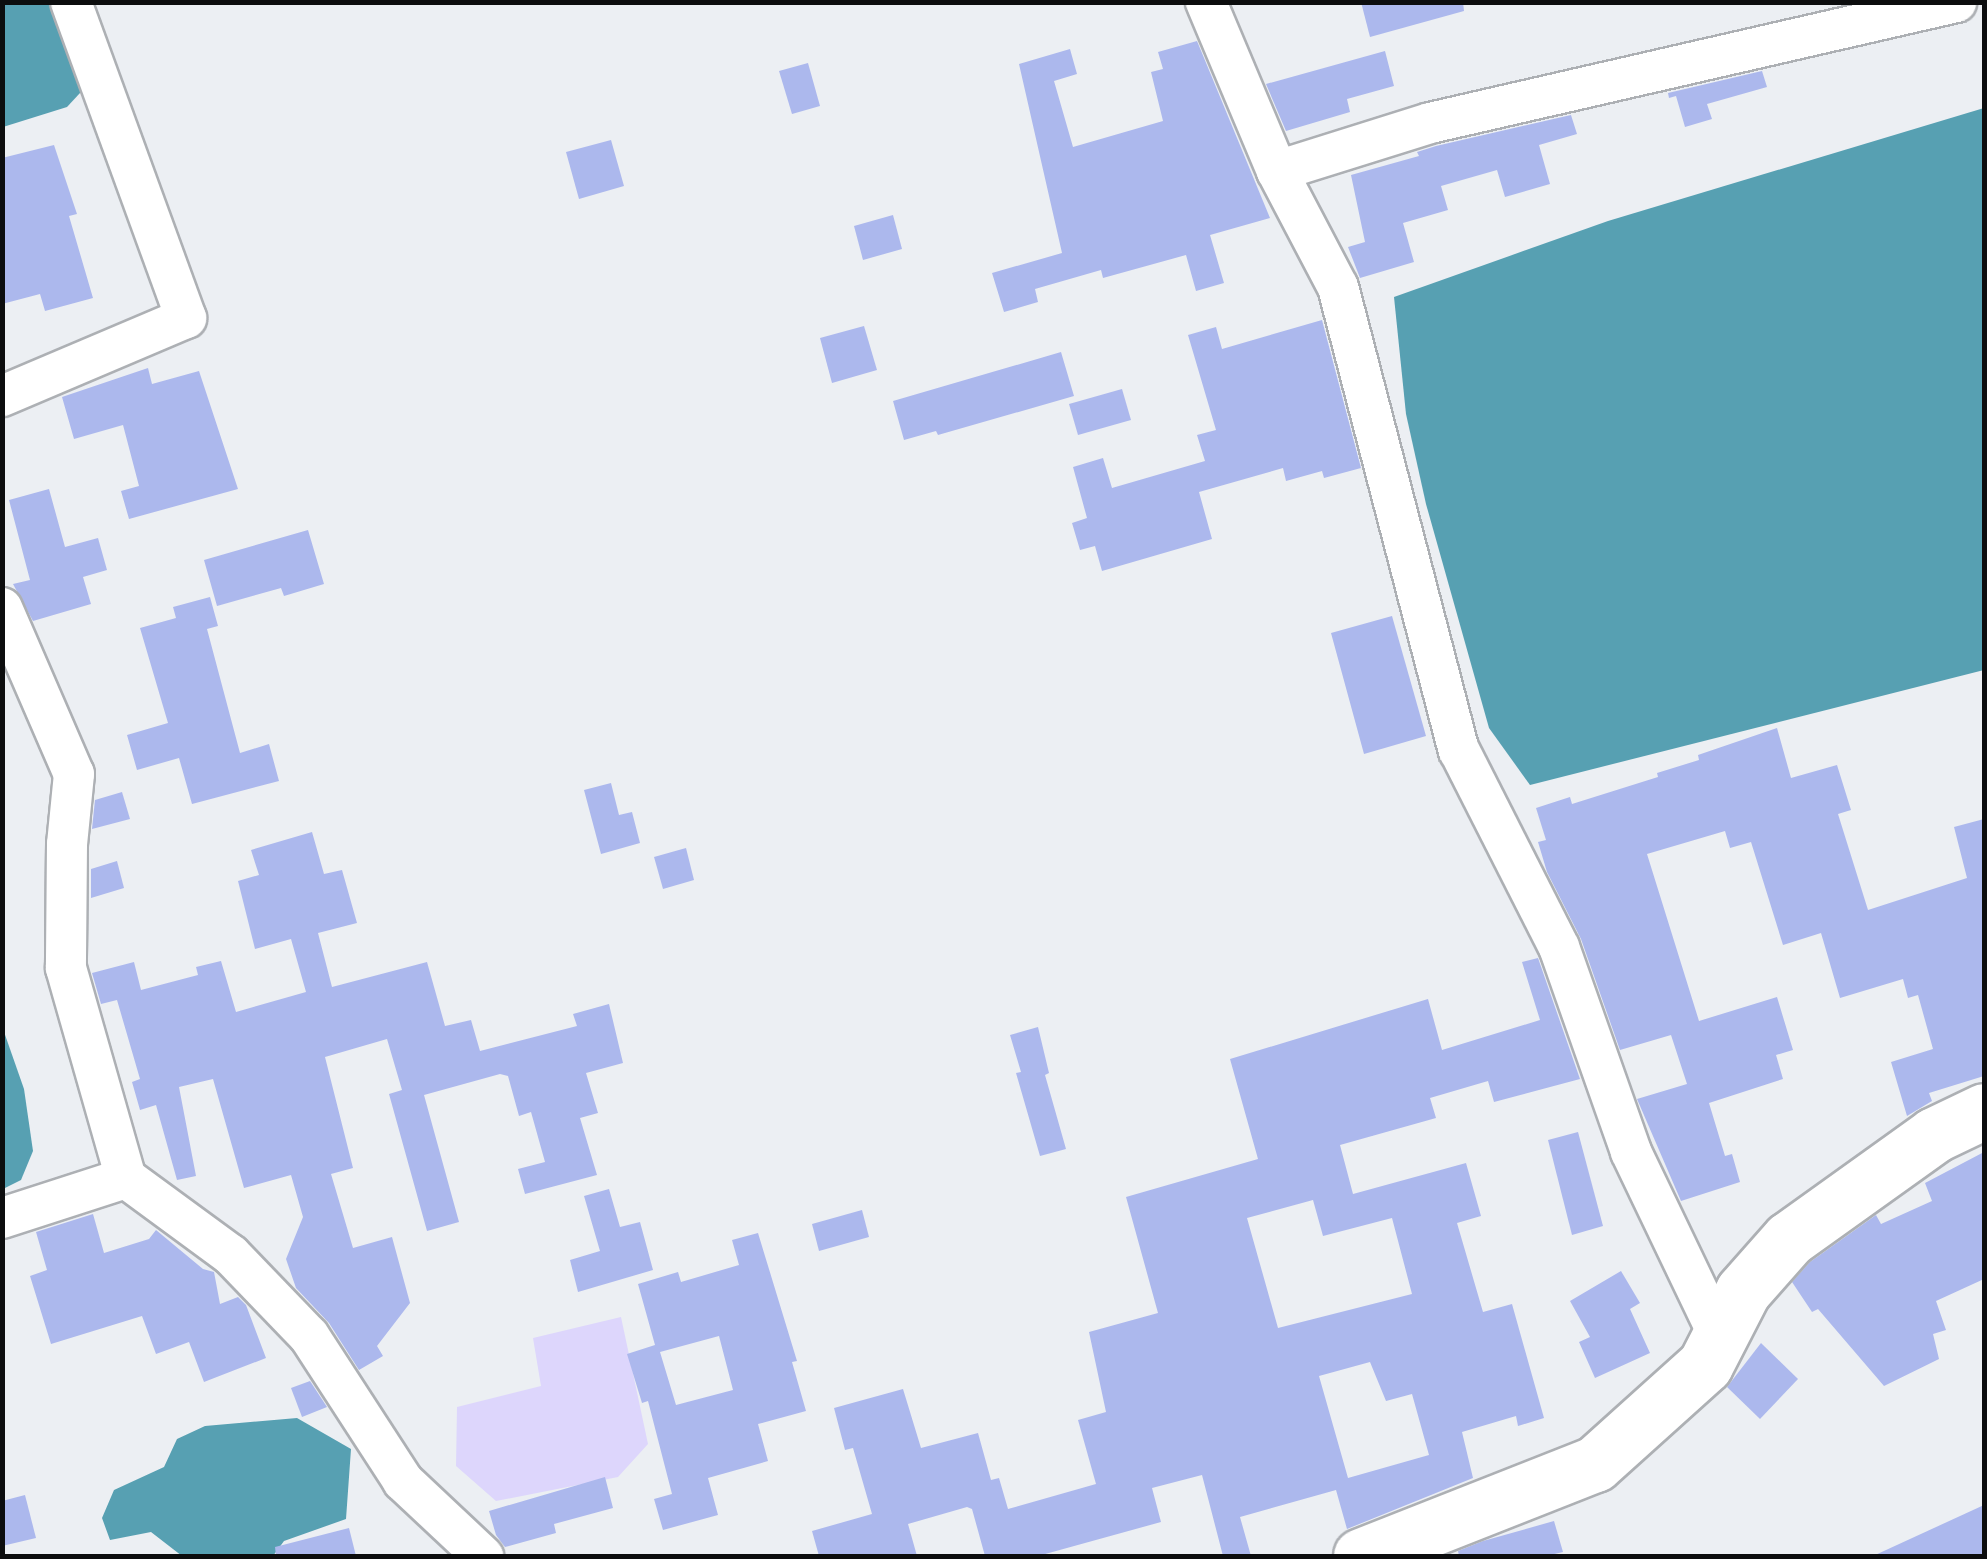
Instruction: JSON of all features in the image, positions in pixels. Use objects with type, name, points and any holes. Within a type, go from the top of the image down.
[{"type":"main road","points":[[1361,1556],[1595,1464],[1705,1365],[1743,1291],[1788,1240],[1934,1135],[1984,1110]]},
{"type":"street","points":[[2,396],[186,318],[70,2]]},
{"type":"street","points":[[1206,2],[1277,171],[1338,287],[1459,750],[1559,947],[1631,1152],[1719,1336]]},
{"type":"street","points":[[1277,171],[1430,123],[1956,2]]},
{"type":"street","points":[[2,608],[74,774],[66,844],[66,968],[126,1178],[231,1255],[309,1336],[403,1481],[483,1556]]},
{"type":"street","points":[[2,1218],[126,1178]]},
{"type":"shaded area","points":[[621,1317],[648,1444],[618,1477],[496,1501],[456,1466],[457,1407],[541,1386],[533,1338]]},
{"type":"water","points":[[3,3],[63,3],[93,79],[67,107],[3,127]]},
{"type":"water","points":[[1984,108],[1984,670],[1530,785],[1489,728],[1426,504],[1406,414],[1394,297],[1608,221]]},
{"type":"water","points":[[3,1029],[24,1089],[33,1151],[21,1180],[3,1189]]},
{"type":"water","points":[[297,1418],[351,1449],[346,1519],[284,1541],[273,1556],[182,1556],[151,1532],[110,1540],[102,1518],[114,1490],[164,1467],[177,1439],[205,1426]]},
{"type":"building","points":[[1361,2],[1463,2],[1464,11],[1370,37]]},
{"type":"building","points":[[1197,41],[1270,218],[1210,235],[1224,283],[1196,291],[1186,255],[1103,278],[1101,270],[1035,289],[1038,302],[1004,312],[992,273],[1062,253],[1019,64],[1070,49],[1077,74],[1054,81],[1073,147],[1163,121],[1151,72],[1163,69],[1158,52]]},
{"type":"building","points":[[1385,51],[1394,86],[1347,99],[1350,112],[1286,131],[1266,84]]},
{"type":"building","points":[[808,63],[820,106],[792,114],[779,71]]},
{"type":"building","points":[[1762,71],[1767,87],[1707,104],[1712,119],[1685,127],[1676,96],[1669,98],[1668,93]]},
{"type":"building","points":[[1571,115],[1577,134],[1539,145],[1550,184],[1505,197],[1497,170],[1441,186],[1448,210],[1403,223],[1414,262],[1360,278],[1348,247],[1365,242],[1351,175],[1419,156],[1417,152],[1436,146]]},
{"type":"building","points":[[611,140],[624,186],[579,199],[566,152]]},
{"type":"building","points":[[54,145],[77,214],[69,216],[93,298],[45,311],[40,294],[2,304],[2,158]]},
{"type":"building","points":[[893,215],[902,249],[863,260],[854,226]]},
{"type":"building","points":[[1322,320],[1361,468],[1324,478],[1322,471],[1286,481],[1283,468],[1199,492],[1212,539],[1102,571],[1095,546],[1080,550],[1072,523],[1087,518],[1073,467],[1103,458],[1112,488],[1205,461],[1197,435],[1216,430],[1188,335],[1216,327],[1222,349]]},
{"type":"building","points":[[864,326],[877,370],[832,383],[820,338]]},
{"type":"building","points":[[1061,352],[1074,396],[938,435],[936,431],[904,440],[893,401]]},
{"type":"building","points":[[148,368],[152,384],[199,371],[238,489],[129,519],[121,491],[139,486],[123,425],[74,439],[62,397]]},
{"type":"building","points":[[1122,389],[1131,420],[1078,435],[1069,404]]},
{"type":"building","points":[[49,489],[65,547],[98,538],[107,570],[83,577],[91,604],[33,621],[13,584],[30,580],[9,500]]},
{"type":"building","points":[[308,530],[324,584],[284,596],[281,588],[217,606],[204,560]]},
{"type":"building","points":[[210,597],[218,626],[207,629],[240,753],[269,744],[279,781],[192,804],[179,758],[137,770],[127,735],[168,723],[140,628],[176,618],[173,607]]},
{"type":"building","points":[[1392,616],[1426,736],[1364,754],[1331,633]]},
{"type":"building","points":[[1777,728],[1791,778],[1837,765],[1851,810],[1838,814],[1868,910],[1967,878],[1954,827],[1984,819],[1984,1076],[1929,1093],[1932,1101],[1907,1116],[1891,1062],[1933,1049],[1918,995],[1908,998],[1903,979],[1840,998],[1821,933],[1783,945],[1751,842],[1730,848],[1725,831],[1647,854],[1699,1021],[1777,997],[1793,1050],[1776,1055],[1783,1079],[1709,1103],[1725,1156],[1732,1154],[1740,1182],[1681,1201],[1637,1099],[1687,1084],[1671,1035],[1620,1050],[1581,939],[1547,872],[1538,842],[1546,840],[1536,808],[1570,797],[1572,804],[1658,777],[1657,773],[1699,760],[1698,755]]},
{"type":"building","points":[[611,783],[619,815],[632,812],[640,843],[601,854],[584,790]]},
{"type":"building","points":[[122,792],[130,819],[92,829],[95,800]]},
{"type":"building","points":[[312,832],[324,874],[342,870],[357,923],[318,933],[332,987],[427,962],[445,1026],[471,1020],[480,1051],[577,1026],[573,1014],[609,1004],[623,1063],[586,1073],[598,1113],[580,1118],[597,1175],[525,1194],[518,1169],[545,1162],[531,1112],[519,1116],[508,1076],[500,1074],[424,1095],[459,1222],[427,1231],[389,1094],[402,1090],[387,1039],[325,1057],[353,1168],[331,1174],[353,1248],[392,1237],[410,1303],[377,1346],[383,1356],[359,1370],[329,1323],[296,1288],[286,1259],[303,1217],[291,1175],[244,1188],[213,1079],[179,1087],[196,1176],[177,1180],[156,1105],[140,1110],[132,1082],[140,1079],[117,1000],[101,1004],[92,973],[134,962],[141,990],[198,975],[196,967],[221,961],[236,1012],[306,992],[291,939],[255,949],[238,881],[259,875],[251,850]]},
{"type":"building","points":[[686,848],[694,880],[663,889],[654,857]]},
{"type":"building","points":[[117,861],[124,888],[91,898],[91,869]]},
{"type":"building","points":[[1538,958],[1580,1079],[1494,1102],[1488,1081],[1430,1098],[1436,1118],[1340,1145],[1353,1194],[1466,1163],[1481,1216],[1457,1223],[1483,1312],[1512,1304],[1544,1418],[1518,1426],[1516,1416],[1462,1432],[1473,1478],[1347,1529],[1336,1490],[1240,1517],[1251,1556],[1223,1556],[1202,1475],[1152,1488],[1161,1522],[1038,1556],[985,1556],[972,1509],[967,1507],[908,1524],[917,1556],[819,1556],[812,1531],[872,1514],[853,1448],[845,1450],[834,1408],[903,1389],[921,1448],[978,1433],[991,1480],[999,1478],[1008,1509],[1096,1484],[1078,1420],[1106,1412],[1089,1332],[1158,1313],[1126,1197],[1258,1159],[1230,1059],[1428,999],[1442,1050],[1540,1020],[1522,962]],"holes":[[[1313,1200],[1323,1236],[1392,1218],[1412,1294],[1278,1328],[1247,1218]],[[1370,1362],[1386,1401],[1412,1394],[1429,1455],[1348,1478],[1319,1376]]]},
{"type":"building","points":[[1038,1027],[1049,1073],[1045,1075],[1066,1149],[1040,1156],[1016,1073],[1021,1072],[1010,1035]]},
{"type":"building","points":[[1578,1132],[1603,1226],[1572,1235],[1548,1140]]},
{"type":"building","points":[[1984,1152],[1984,1279],[1936,1301],[1946,1330],[1933,1334],[1939,1359],[1884,1386],[1818,1309],[1812,1312],[1792,1282],[1810,1262],[1876,1215],[1881,1224],[1932,1201],[1925,1183]]},
{"type":"building","points":[[609,1189],[620,1227],[640,1222],[653,1270],[578,1292],[570,1260],[600,1251],[584,1196]]},
{"type":"building","points":[[862,1210],[869,1237],[819,1251],[812,1224]]},
{"type":"building","points":[[93,1214],[104,1253],[149,1239],[156,1230],[203,1269],[214,1272],[220,1304],[238,1297],[246,1305],[266,1358],[204,1382],[189,1342],[156,1354],[142,1316],[51,1344],[30,1276],[47,1270],[36,1232]]},
{"type":"building","points":[[758,1233],[797,1361],[792,1362],[806,1411],[758,1424],[768,1461],[708,1478],[718,1515],[663,1530],[654,1499],[672,1494],[648,1401],[642,1403],[627,1354],[655,1345],[638,1284],[678,1272],[681,1282],[739,1265],[732,1240]],"holes":[[[719,1336],[733,1390],[676,1405],[660,1352]]]},
{"type":"building","points":[[1621,1271],[1640,1303],[1630,1309],[1650,1353],[1595,1378],[1579,1342],[1590,1337],[1570,1301]]},
{"type":"building","points":[[1761,1343],[1798,1379],[1760,1419],[1727,1387]]},
{"type":"building","points":[[310,1381],[327,1407],[302,1417],[291,1388]]},
{"type":"building","points":[[605,1477],[613,1508],[554,1524],[556,1533],[505,1547],[496,1535],[489,1511]]},
{"type":"building","points":[[25,1495],[36,1538],[2,1546],[2,1501]]},
{"type":"building","points":[[1984,1505],[1984,1556],[1873,1556]]},
{"type":"building","points":[[1554,1521],[1563,1552],[1546,1556],[1459,1556],[1458,1551],[1483,1541]]},
{"type":"building","points":[[349,1528],[356,1556],[276,1556],[275,1547]]}]
